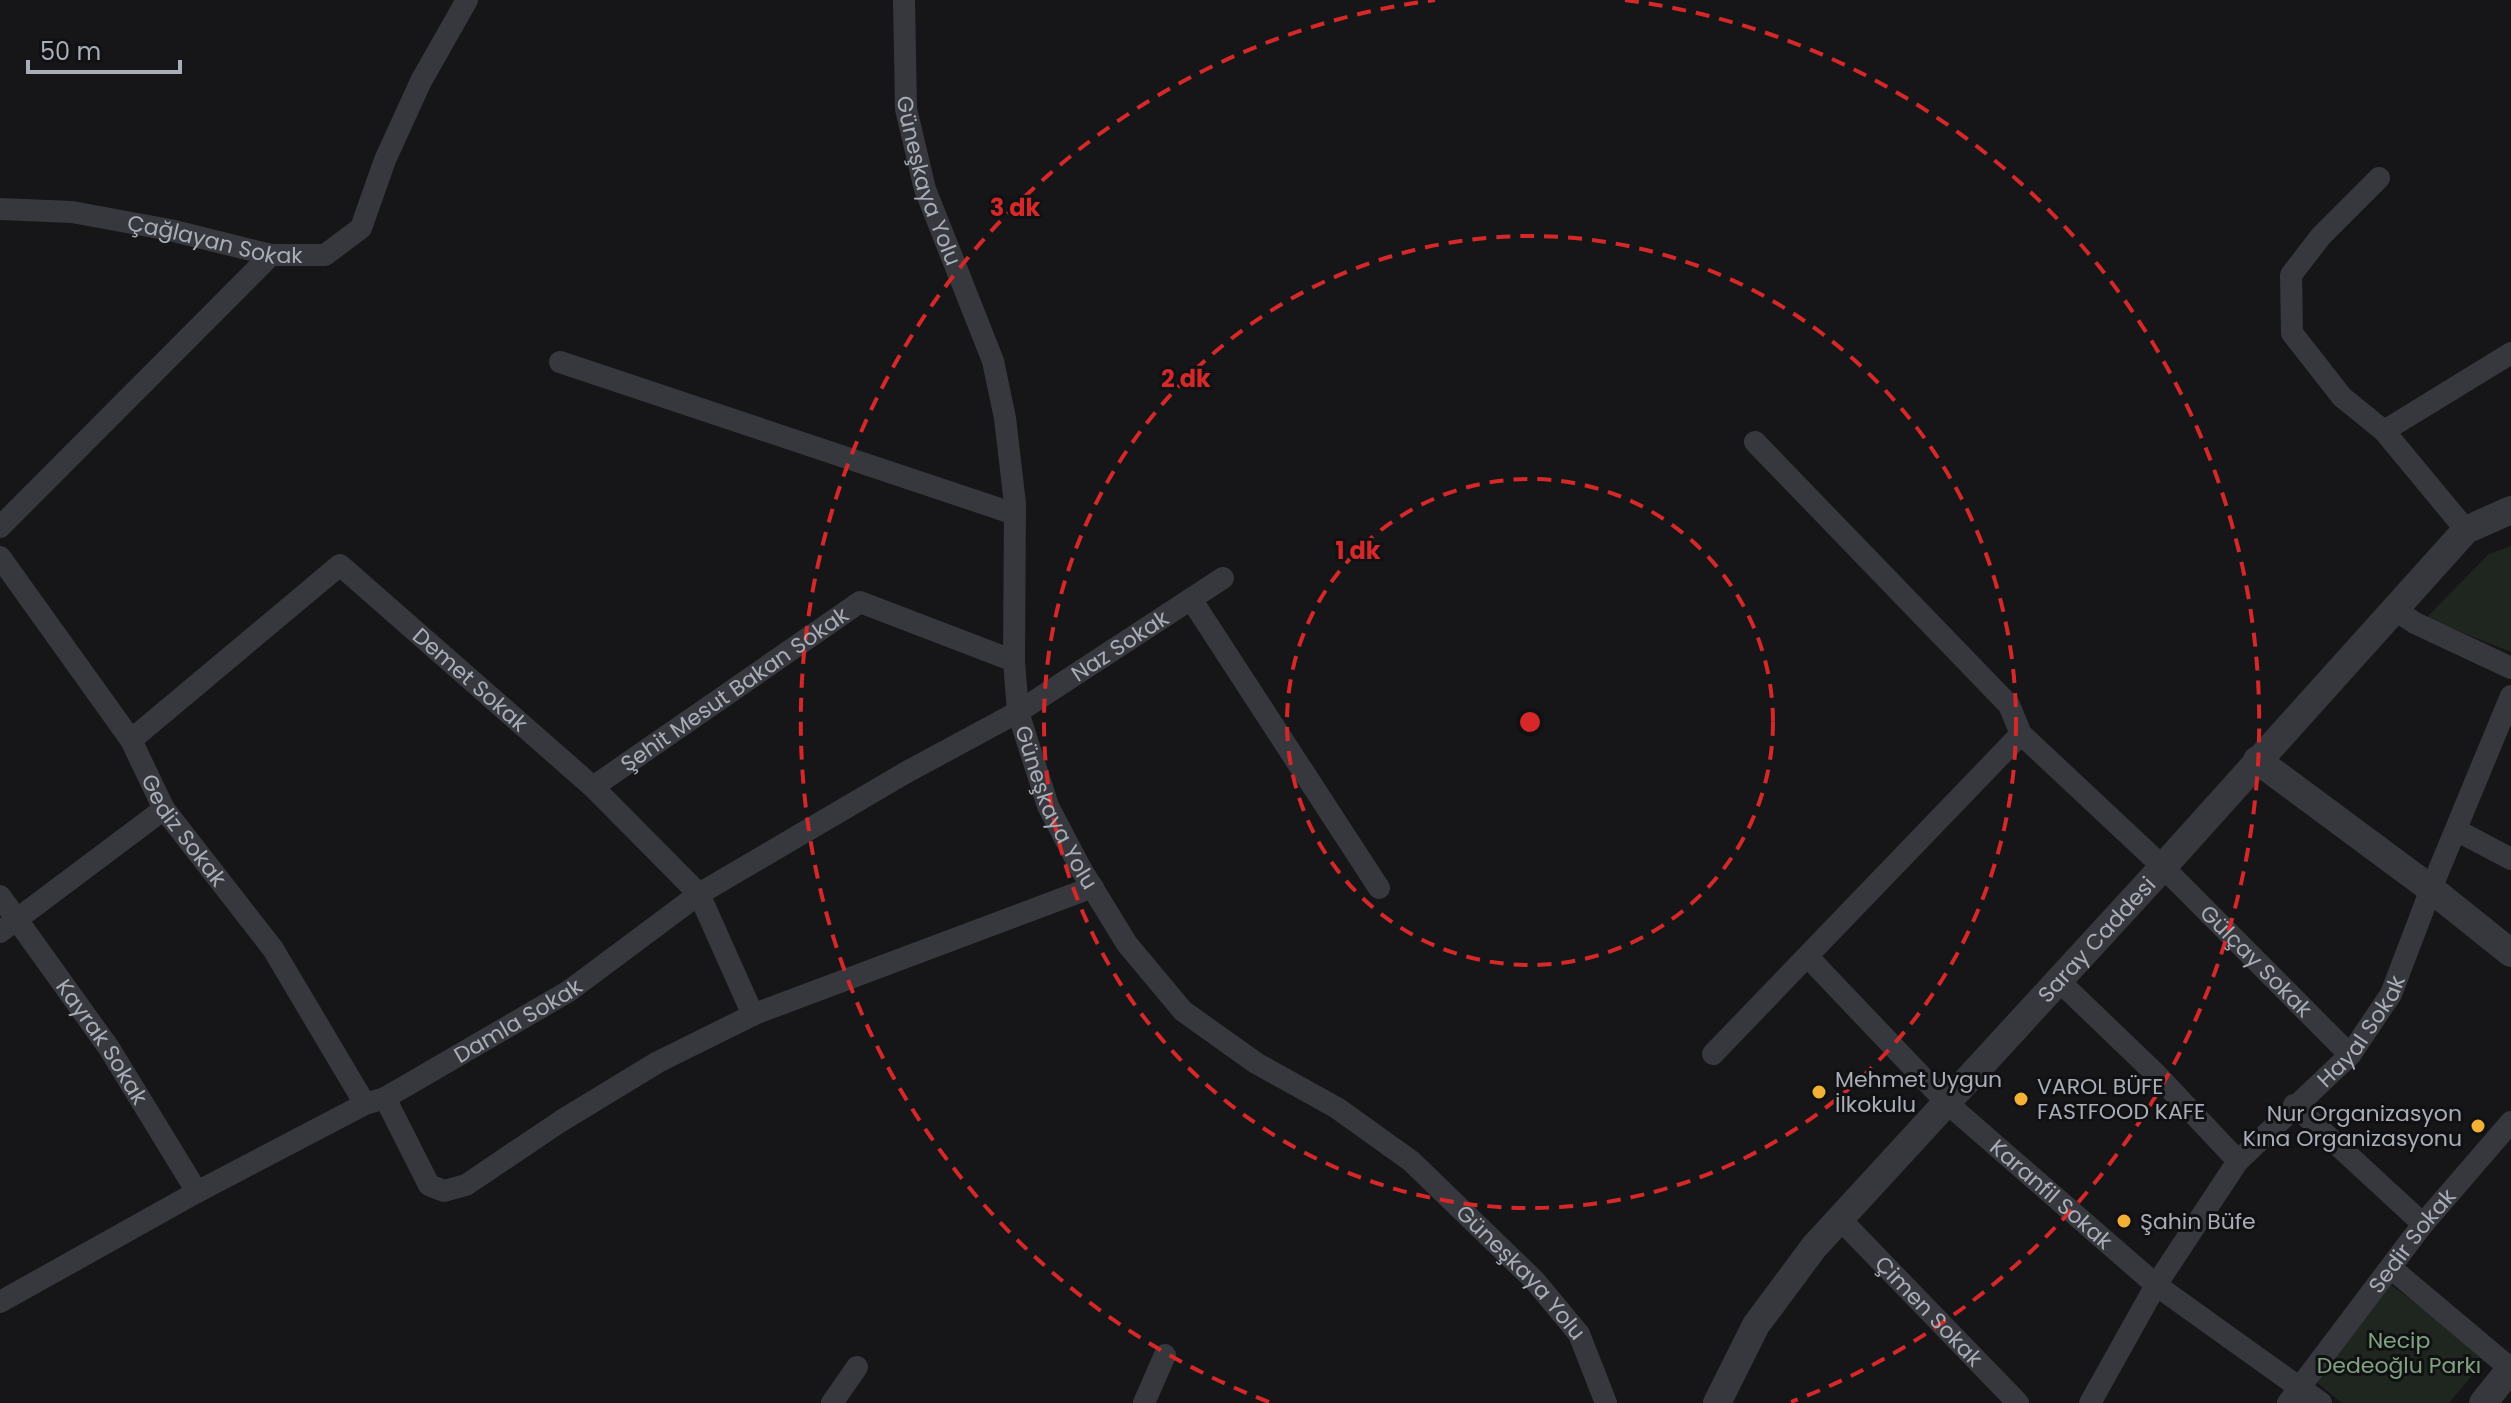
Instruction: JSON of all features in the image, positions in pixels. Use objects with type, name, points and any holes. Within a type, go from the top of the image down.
[{"type":"street","name":"Çağlayan Sokak","points":[[0,209],[72,212],[170,230],[271,255],[325,255],[361,228],[385,160],[421,81],[467,0]]},
{"type":"street","name":"Güneşkaya Yolu","points":[[904,0],[906,109],[925,189],[993,361],[1005,418],[1015,514],[1014,661],[1018,712],[1048,806],[1127,944],[1183,1011],[1256,1063],[1337,1108],[1411,1161],[1535,1281],[1579,1334],[1606,1403]]},
{"type":"street","points":[[2379,178],[2321,236],[2291,275],[2292,333],[2342,397],[2384,431],[2466,530]]},
{"type":"street","points":[[0,527],[271,255]]},
{"type":"street","points":[[2384,431],[2511,353]]},
{"type":"street","points":[[560,362],[1015,514]]},
{"type":"street","name":"Gülçay Sokak","points":[[1755,442],[2009,705],[2021,734],[2163,867],[2350,1055]]},
{"type":"street","name":"Saray Caddesi","points":[[1717,1403],[1756,1325],[1814,1247],[2163,867],[2466,530],[2511,510]]},
{"type":"street","name":"Gediz Sokak","points":[[0,557],[131,740],[164,809],[273,949],[429,1185],[444,1191],[466,1185],[561,1121],[658,1062],[753,1015],[1093,887]]},
{"type":"street","name":"Demet Sokak","points":[[131,740],[340,565],[593,787],[699,894],[753,1015]]},
{"type":"street","name":"Naz Sokak","points":[[1018,712],[1223,578]]},
{"type":"street","points":[[1191,599],[1379,888]]},
{"type":"street","name":"Şehit Mesut Bakan Sokak","points":[[593,787],[860,602],[1014,661]]},
{"type":"street","points":[[2394,609],[2415,623],[2511,668]]},
{"type":"street","name":"Hayal Sokak","points":[[2090,1403],[2156,1285],[2238,1161],[2350,1055],[2391,994],[2511,696]]},
{"type":"street","name":"Damla Sokak","points":[[0,1302],[197,1192],[375,1101],[569,991],[699,894],[905,773],[1018,712]]},
{"type":"street","points":[[1713,1054],[2021,734]]},
{"type":"street","points":[[2257,760],[2431,889],[2511,953]]},
{"type":"street","points":[[9,926],[164,809]]},
{"type":"street","points":[[2456,830],[2511,859]]},
{"type":"street","name":"Kayrak Sokak","points":[[0,896],[9,926],[109,1048],[197,1192]]},
{"type":"street","name":"Karanfil Sokak","points":[[1808,957],[1947,1103],[2156,1285],[2294,1395],[2321,1403]]},
{"type":"street","points":[[2058,980],[2157,1075],[2238,1161]]},
{"type":"street","points":[[2294,1105],[2423,1224]]},
{"type":"street","name":"Sedir Sokak","points":[[2294,1395],[2423,1224],[2511,1122]]},
{"type":"street","name":"Çimen Sokak","points":[[1840,1219],[2018,1403]]},
{"type":"street","points":[[2391,1268],[2511,1368],[2483,1403]]},
{"type":"street","points":[[1144,1403],[1165,1355]]},
{"type":"street","points":[[832,1403],[857,1367]]},
{"type":"green space","points":[[2511,546],[2511,652],[2426,618],[2489,554]]},
{"type":"green space","name":"Necip Dedeoğlu Parkı","points":[[2388,1283],[2488,1356],[2449,1403],[2342,1403],[2314,1380]]},
{"type":"place","name":"Mehmet Uygun İlkokulu","points":[[1819,1092]]},
{"type":"place","name":"VAROL BÜFE FASTFOOD KAFE","points":[[2021,1099]]},
{"type":"place","name":"Nur Organizasyon Kına Organizasyonu","points":[[2478,1126]]},
{"type":"place","name":"Şahin Büfe","points":[[2124,1221]]}]
